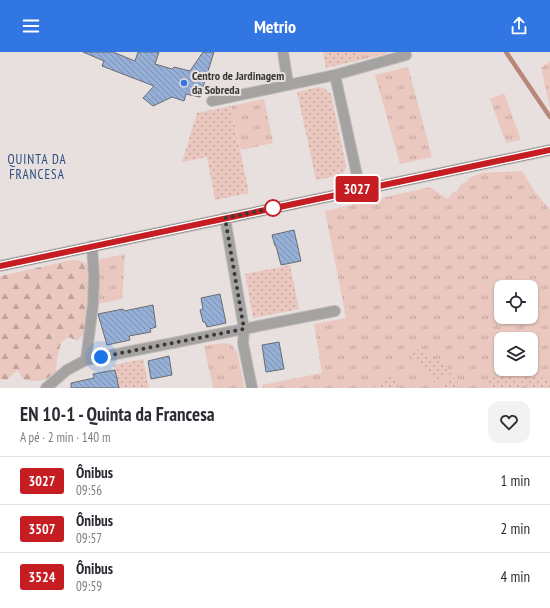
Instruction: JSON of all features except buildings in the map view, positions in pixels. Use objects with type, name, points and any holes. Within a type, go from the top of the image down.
[{"type":"main road","points":[[0,266],[550,150]]},
{"type":"street","points":[[283,52],[288,84]]},
{"type":"street","points":[[212,101],[335,75],[405,54]]},
{"type":"street","points":[[335,75],[360,189]]},
{"type":"street","points":[[225,218],[244,329],[243,343],[252,388]]},
{"type":"street","points":[[86,360],[93,304],[94,277],[92,246]]},
{"type":"street","points":[[46,388],[66,370],[86,360],[335,311]]},
{"type":"green space","points":[[323,52],[358,52],[360,60],[326,68]]},
{"type":"green space","points":[[358,52],[389,52],[360,60]]},
{"type":"green space","points":[[550,61],[550,107],[541,68]]},
{"type":"green space","points":[[408,67],[432,157],[400,164],[375,75]]},
{"type":"green space","points":[[319,87],[324,88],[331,94],[346,165],[344,173],[340,175],[316,180],[297,92]]},
{"type":"green space","points":[[504,93],[521,140],[506,143],[490,99]]},
{"type":"green space","points":[[264,99],[273,143],[241,150],[231,106]]},
{"type":"green space","points":[[231,106],[249,193],[215,200],[207,157],[182,162],[197,113]]},
{"type":"green space","points":[[522,171],[535,192],[550,210],[550,388],[262,388],[262,385],[322,373],[314,324],[346,318],[325,211],[430,187],[447,199],[453,191],[456,192],[461,184],[466,182],[469,178],[482,173]]},
{"type":"green space","points":[[125,254],[122,299],[98,304],[98,261]]},
{"type":"green space","points":[[72,260],[83,262],[86,264],[88,269],[90,286],[85,332],[77,341],[69,337],[61,342],[56,372],[48,378],[38,381],[24,380],[17,370],[7,380],[0,379],[0,276]]},
{"type":"green space","points":[[290,265],[299,309],[253,318],[245,274]]},
{"type":"green space","points":[[223,343],[231,344],[238,354],[244,388],[213,388],[204,346]]},
{"type":"green space","points":[[421,348],[453,372],[437,385],[410,355]]},
{"type":"green space","points":[[143,359],[149,388],[119,388],[114,365]]},
{"type":"green space","points":[[389,373],[400,388],[372,388]]},
{"type":"green space","points":[[538,374],[550,384],[550,388],[527,388],[517,376],[538,376]]},
{"type":"green space","points":[[495,376],[515,376],[523,388],[494,388],[487,382]]},
{"type":"green space","points":[[454,378],[463,388],[440,388]]},
{"type":"waterway","points":[[506,52],[550,117]]},
{"type":"bus line","name":"3027","points":[[0,266],[550,150]]},
{"type":"place","name":"Centro de Jardinagem da Sobreda","points":[[184,83]]},
{"type":"district","name":"QUINTA DA FRANCESA","points":[[37,166]]},
{"type":"route","points":[[101,357],[244,329],[225,218],[273,208]]}]
